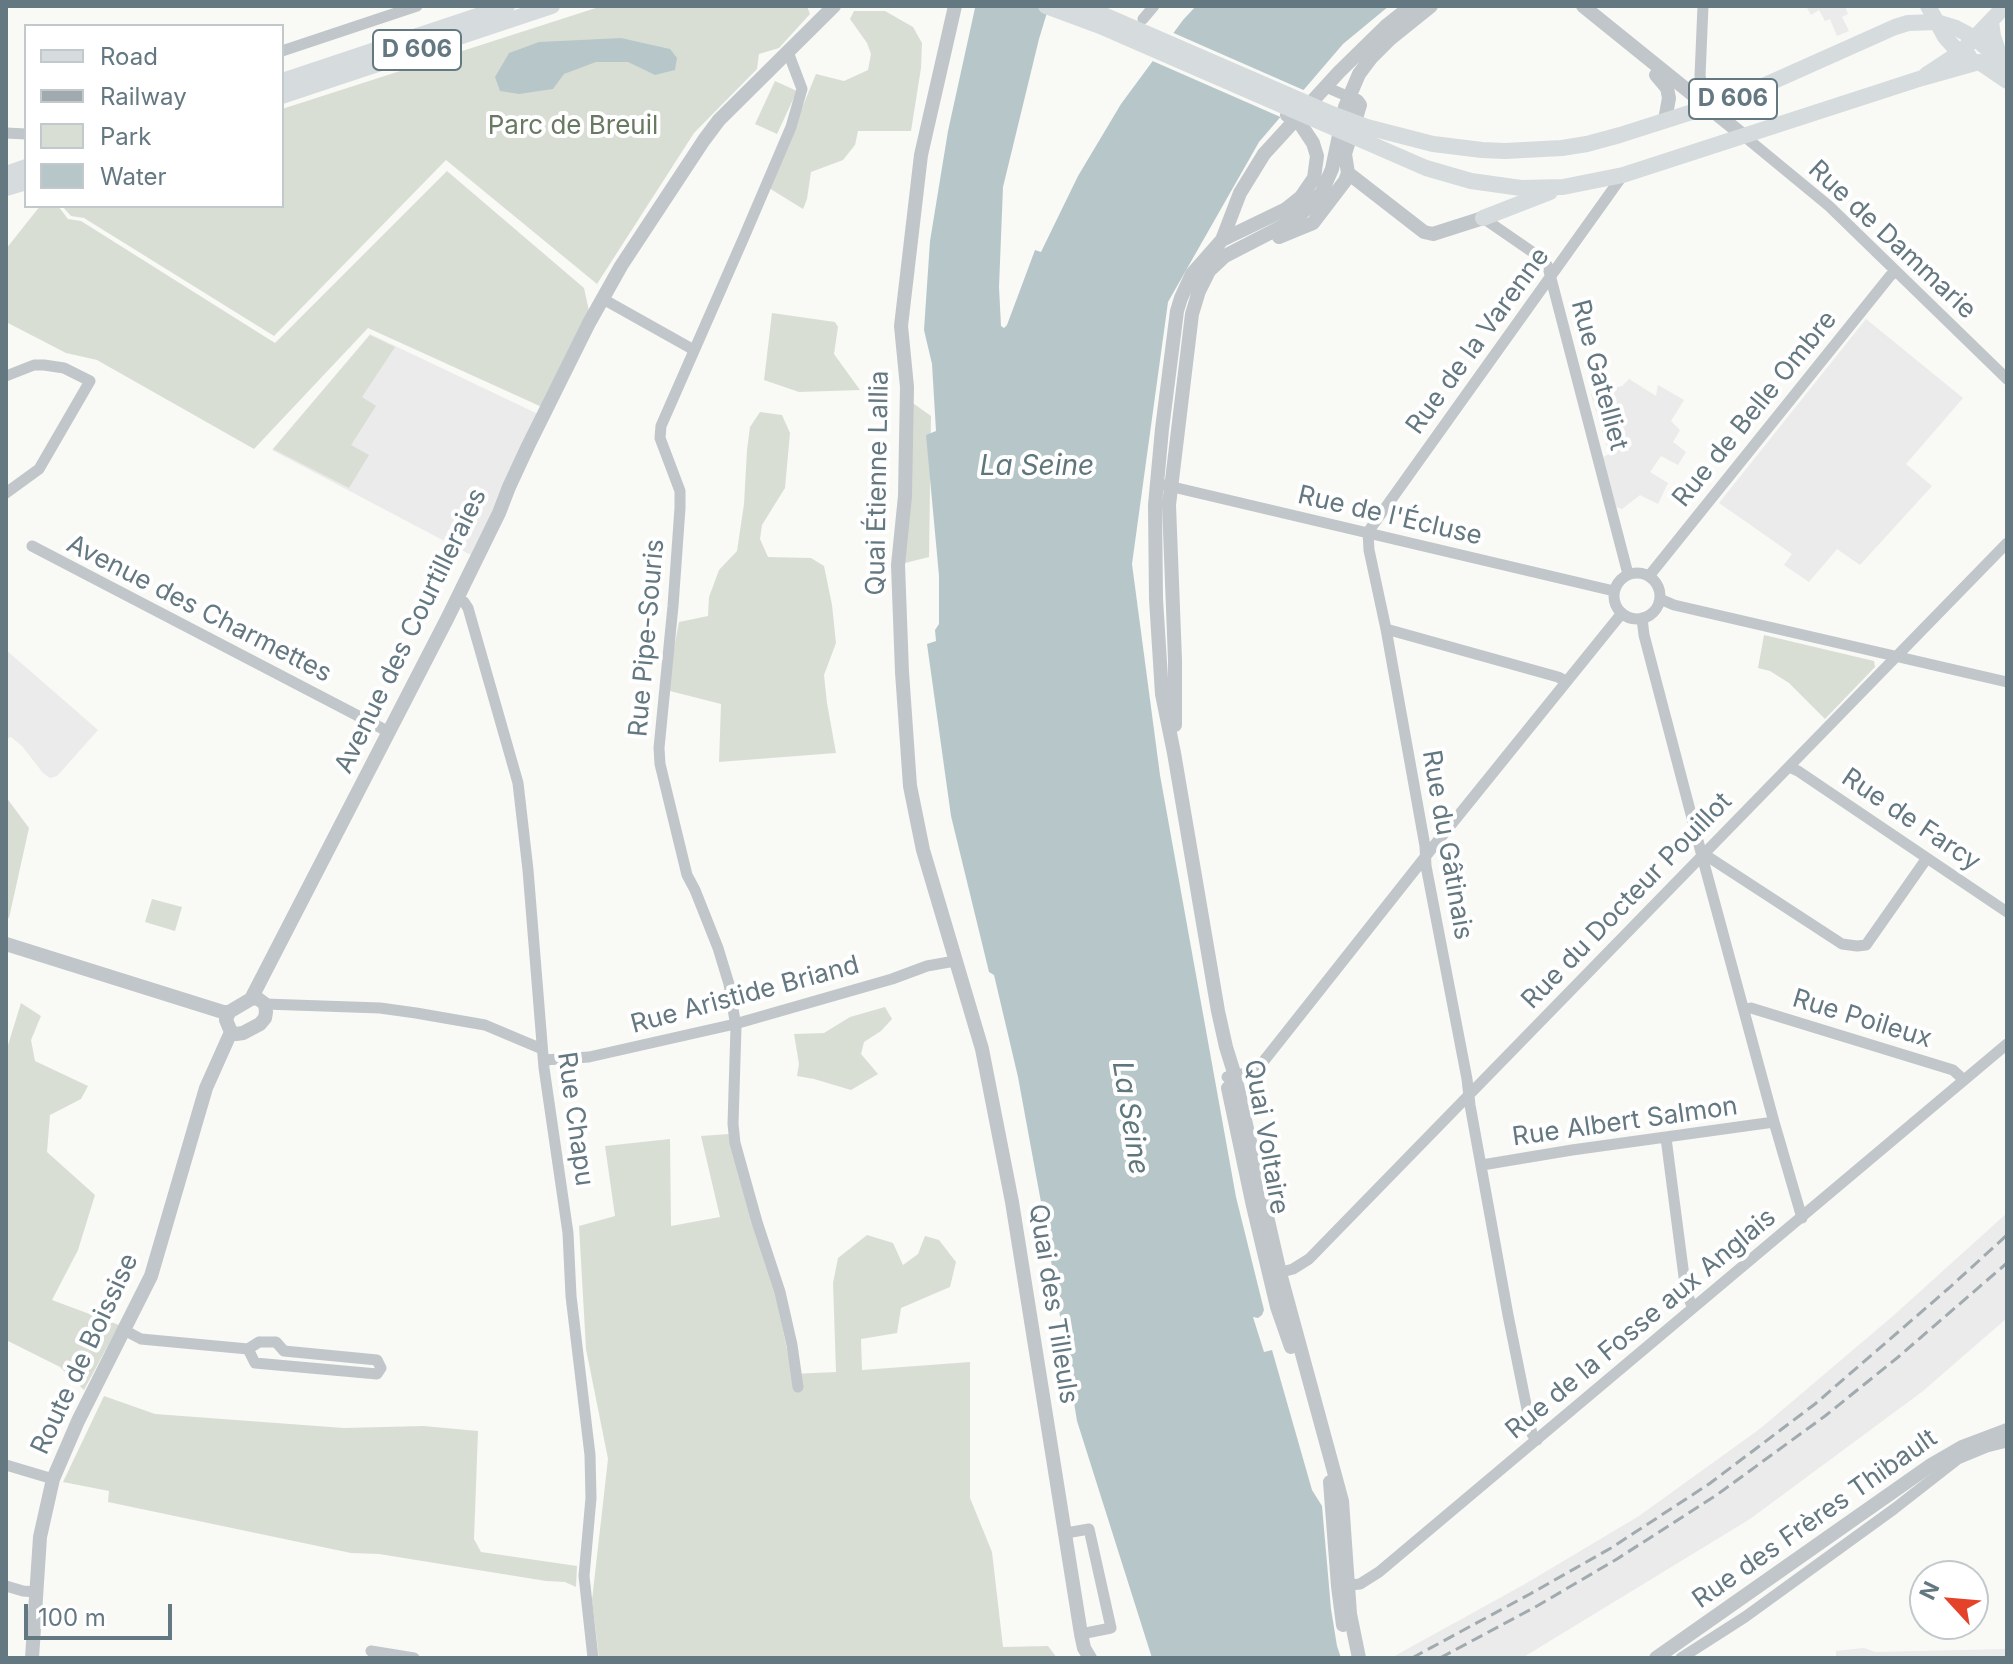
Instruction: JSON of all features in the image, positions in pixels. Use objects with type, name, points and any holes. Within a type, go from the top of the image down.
[{"type":"main road","name":"D 606","points":[[284,80],[507,6]]},
{"type":"main road","name":"D 606","points":[[284,95],[552,6]]},
{"type":"main road","name":"D 606","points":[[1046,6],[1100,26],[1243,89],[1364,133],[1456,147],[1522,151],[1587,144],[1736,98],[1908,23],[1936,22],[1956,28],[1975,38],[2004,63]]},
{"type":"main road","name":"D 606","points":[[1083,6],[1332,114],[1426,168],[1471,181],[1521,188],[1563,187],[1623,175],[1979,62]]},
{"type":"main road","points":[[1908,23],[1918,6]]},
{"type":"main road","points":[[1928,6],[1945,37],[1961,52],[2007,81]]},
{"type":"main road","points":[[1922,78],[1961,52],[2005,6]]},
{"type":"main road","points":[[1991,22],[2004,63]]},
{"type":"main road","points":[[1483,218],[1563,187]]},
{"type":"street","points":[[284,50],[417,6]]},
{"type":"street","name":"Avenue des Courtilleraies","points":[[231,1032],[243,1033],[265,1018],[266,1012],[258,1001],[499,513],[528,446],[621,266],[719,120],[834,6]]},
{"type":"street","name":"Quai Étienne Lallia","points":[[955,6],[921,155],[904,290],[901,326],[907,387],[905,496],[898,565],[910,786],[923,850],[955,961]]},
{"type":"street","points":[[1143,19],[1154,6]]},
{"type":"street","points":[[1164,485],[1177,311],[1192,274],[1222,240],[1240,193],[1264,154],[1386,26],[1411,6]]},
{"type":"street","points":[[1164,485],[1192,314],[1209,271],[1225,256],[1289,223],[1322,192],[1332,169],[1349,97],[1359,74],[1390,39],[1431,6]]},
{"type":"street","points":[[1573,6],[1650,67],[1667,88],[1669,98],[1665,120]]},
{"type":"street","points":[[1583,6],[1744,136]]},
{"type":"street","points":[[1703,6],[1700,76],[1707,107]]},
{"type":"street","name":"Rue Pipe-Souris","points":[[788,52],[802,89],[791,127],[661,426],[660,438],[680,491],[680,508],[659,748],[660,764],[687,875],[718,948],[729,984],[735,1024],[735,1143],[780,1292],[798,1387]]},
{"type":"street","points":[[1198,294],[1221,269],[1239,256],[1313,223],[1345,181],[1348,173],[1345,154],[1360,105],[1326,87]]},
{"type":"street","points":[[1222,240],[1286,209],[1301,197],[1314,178],[1317,156],[1313,143],[1301,125],[1243,89]]},
{"type":"street","name":"Rue de Dammarie","points":[[1744,136],[1829,206],[2007,379]]},
{"type":"street","points":[[1348,173],[1424,232],[1433,234],[1483,218]]},
{"type":"street","name":"Rue de la Varenne","points":[[1368,532],[1623,175]]},
{"type":"street","name":"Rue Gatelliet","points":[[1483,218],[1544,260],[1628,574]]},
{"type":"street","name":"Rue de Belle Ombre","points":[[1649,576],[1896,271]]},
{"type":"street","points":[[603,299],[694,350]]},
{"type":"street","points":[[6,376],[34,365],[44,365],[64,368],[90,381],[39,469],[6,493]]},
{"type":"street","name":"Rue de l'Écluse","points":[[1164,485],[1614,591]]},
{"type":"street","name":"Quai Voltaire","points":[[1164,485],[1156,599],[1162,694],[1253,1206],[1342,1501],[1343,1629],[1351,1658]]},
{"type":"street","name":"Rue du Gâtinais","points":[[1368,532],[1470,1105],[1526,1405],[1532,1434],[1537,1440]]},
{"type":"street","name":"Rue du Docteur Pouillot","points":[[1275,1274],[1302,1265],[1309,1259],[2007,543]]},
{"type":"street","name":"Avenue des Charmettes","points":[[32,546],[389,732]]},
{"type":"street","points":[[1643,573],[1649,576],[1658,586],[1660,599],[1654,612],[1642,618],[1628,617],[1615,603],[1617,584],[1628,574],[1643,573]]},
{"type":"street","name":"Rue Chapu","points":[[457,599],[468,608],[518,783],[543,1054],[568,1233],[571,1296],[590,1455],[591,1498],[584,1576],[593,1658]]},
{"type":"street","points":[[1660,599],[1674,605],[1895,658],[2007,682]]},
{"type":"street","points":[[1231,1076],[1259,1067],[1622,613]]},
{"type":"street","points":[[1642,618],[1702,856],[1802,1218]]},
{"type":"street","points":[[1386,629],[1566,681]]},
{"type":"street","name":"Rue de Farcy","points":[[1789,767],[2007,912]]},
{"type":"street","points":[[1702,856],[1710,858],[1842,944],[1857,946],[1866,945],[1927,858]]},
{"type":"street","points":[[6,944],[223,1012],[258,1001]]},
{"type":"street","name":"Rue Aristide Briand","points":[[258,1001],[416,1013],[485,1025],[543,1054],[589,1057],[735,1024],[927,966],[955,961]]},
{"type":"street","name":"Quai des Tilleuls","points":[[955,961],[978,1033],[988,1079],[1014,1214],[1081,1634],[1090,1658]]},
{"type":"street","name":"Rue Poileux","points":[[1744,1010],[1751,1008],[1953,1070],[1964,1080]]},
{"type":"street","points":[[229,1012],[226,1020],[231,1032]]},
{"type":"street","name":"Route de Boissise","points":[[32,1658],[42,1527],[53,1479],[78,1421],[151,1276],[206,1088],[231,1032]]},
{"type":"street","name":"Rue de la Fosse aux Anglais","points":[[1343,1586],[1360,1584],[1379,1572],[2007,1044]]},
{"type":"street","name":"Rue Albert Salmon","points":[[1482,1165],[1774,1122]]},
{"type":"street","points":[[1666,1138],[1686,1292],[1693,1308]]},
{"type":"street","points":[[124,1330],[141,1339],[248,1349],[259,1342],[276,1342],[284,1351],[377,1360],[381,1368],[377,1374],[255,1363],[248,1349]]},
{"type":"street","name":"Rue des Frères Thibault","points":[[1656,1658],[1931,1465],[1962,1447],[2007,1430]]},
{"type":"street","name":"Rue des Frères Thibault","points":[[1681,1658],[1745,1617],[1958,1459],[2007,1442]]},
{"type":"street","points":[[6,1465],[53,1479]]},
{"type":"street","points":[[1066,1533],[1089,1529],[1111,1628],[1081,1634]]},
{"type":"street","points":[[6,1586],[36,1592]]},
{"type":"street","name":"Quai Voltaire","points":[[1343,1586],[1359,1658]]},
{"type":"street","points":[[371,1651],[414,1658]]},
{"type":"shaded area","points":[[1806,6],[1845,6],[1848,14],[1842,17],[1849,31],[1837,36],[1830,19],[1825,21],[1819,10],[1811,15]]},
{"type":"shaded area","points":[[1866,319],[1963,398],[1906,464],[1932,486],[1860,565],[1837,549],[1809,582],[1784,565],[1792,554],[1719,503]]},
{"type":"shaded area","points":[[370,334],[540,415],[471,555],[272,450]]},
{"type":"shaded area","points":[[1629,379],[1656,396],[1658,385],[1684,400],[1671,421],[1680,430],[1673,442],[1686,452],[1678,465],[1661,456],[1650,472],[1668,483],[1658,504],[1640,495],[1622,509],[1616,507],[1603,457],[1609,454],[1591,394],[1622,386]]},
{"type":"shaded area","points":[[6,650],[98,730],[57,776],[50,778],[43,773],[22,746],[11,737],[6,739]]},
{"type":"shaded area","points":[[2007,1213],[2007,1318],[1923,1391],[1750,1519],[1522,1658],[1391,1658],[1639,1516],[1761,1428],[1893,1316]]},
{"type":"shaded area","points":[[1864,1648],[1875,1652],[2007,1649],[2007,1658],[1836,1658],[1836,1651]]},
{"type":"green space","name":"Parc de Breuil","points":[[602,6],[807,6],[810,14],[779,48],[759,54],[757,69],[694,133],[597,284],[446,160],[274,336],[84,218],[71,216],[64,208],[284,208],[284,108]]},
{"type":"green space","points":[[854,11],[885,11],[913,27],[922,43],[911,131],[858,131],[855,145],[843,160],[811,172],[803,209],[769,188],[816,74],[844,81],[868,70],[871,54],[850,19]]},
{"type":"green space","points":[[775,81],[797,91],[777,134],[755,124]]},
{"type":"green space","name":"Parc de Breuil","points":[[447,171],[584,288],[589,311],[544,408],[368,328],[254,449],[97,360],[66,353],[6,322],[6,249],[38,208],[60,208],[68,219],[81,221],[275,343]]},
{"type":"green space","points":[[772,313],[835,322],[838,327],[834,354],[860,390],[799,392],[764,380]]},
{"type":"green space","points":[[370,335],[395,347],[362,397],[376,406],[351,445],[369,455],[349,488],[273,449]]},
{"type":"green space","points":[[910,401],[931,416],[929,557],[905,563]]},
{"type":"green space","points":[[760,412],[782,415],[790,433],[785,488],[762,525],[760,539],[768,557],[811,558],[824,566],[836,643],[824,675],[836,753],[719,762],[721,704],[666,690],[679,622],[708,616],[709,597],[719,570],[737,551],[750,427]]},
{"type":"green space","points":[[1764,635],[1874,661],[1875,667],[1825,719],[1789,683],[1770,671],[1758,668]]},
{"type":"green space","points":[[6,797],[29,828],[9,918],[6,917]]},
{"type":"green space","points":[[152,899],[182,907],[175,931],[145,922]]},
{"type":"green space","points":[[21,1003],[41,1016],[31,1040],[35,1061],[88,1086],[81,1099],[50,1115],[47,1152],[95,1195],[78,1250],[52,1300],[119,1325],[84,1390],[60,1367],[6,1340],[6,1045]]},
{"type":"green space","points":[[885,1007],[892,1019],[864,1042],[861,1054],[878,1074],[851,1090],[797,1076],[799,1064],[794,1034],[824,1033],[850,1017]]},
{"type":"green space","points":[[729,1134],[775,1291],[792,1374],[836,1372],[833,1283],[838,1258],[867,1235],[893,1243],[903,1265],[918,1254],[925,1236],[939,1240],[956,1262],[950,1287],[901,1308],[897,1333],[861,1339],[862,1370],[970,1362],[970,1498],[992,1552],[1003,1647],[1048,1646],[1057,1658],[599,1658],[592,1600],[608,1459],[586,1349],[579,1226],[615,1216],[605,1146],[670,1139],[671,1226],[720,1217],[701,1136]]},
{"type":"green space","points":[[104,1396],[155,1414],[344,1428],[423,1426],[478,1431],[474,1539],[481,1552],[577,1566],[576,1587],[565,1582],[379,1554],[351,1553],[108,1502],[109,1491],[63,1482]]},
{"type":"water","name":"La Seine","points":[[973,6],[1049,6],[1003,187],[999,287],[1001,326],[1004,328],[1035,250],[1041,252],[1078,176],[1121,104],[1196,6],[1389,6],[1343,44],[1259,142],[1168,302],[1132,564],[1160,775],[1236,1197],[1264,1310],[1258,1318],[1253,1317],[1264,1352],[1272,1350],[1312,1490],[1322,1506],[1331,1609],[1341,1658],[1152,1658],[1077,1421],[1018,1077],[951,816],[927,644],[936,641],[935,630],[939,624],[939,576],[926,435],[936,431],[932,364],[924,330],[930,241]]},
{"type":"water","points":[[621,38],[670,49],[677,58],[675,70],[655,75],[628,62],[596,62],[564,74],[553,89],[519,94],[500,91],[495,77],[509,53],[539,42]]},
{"type":"pier","points":[[1169,31],[1308,92],[1285,119],[1148,59]]},
{"type":"railway","points":[[1412,1658],[1611,1548],[1709,1484],[1815,1404],[2007,1235]]},
{"type":"railway","points":[[1440,1658],[1617,1559],[1718,1494],[1825,1416],[2007,1263]]}]
